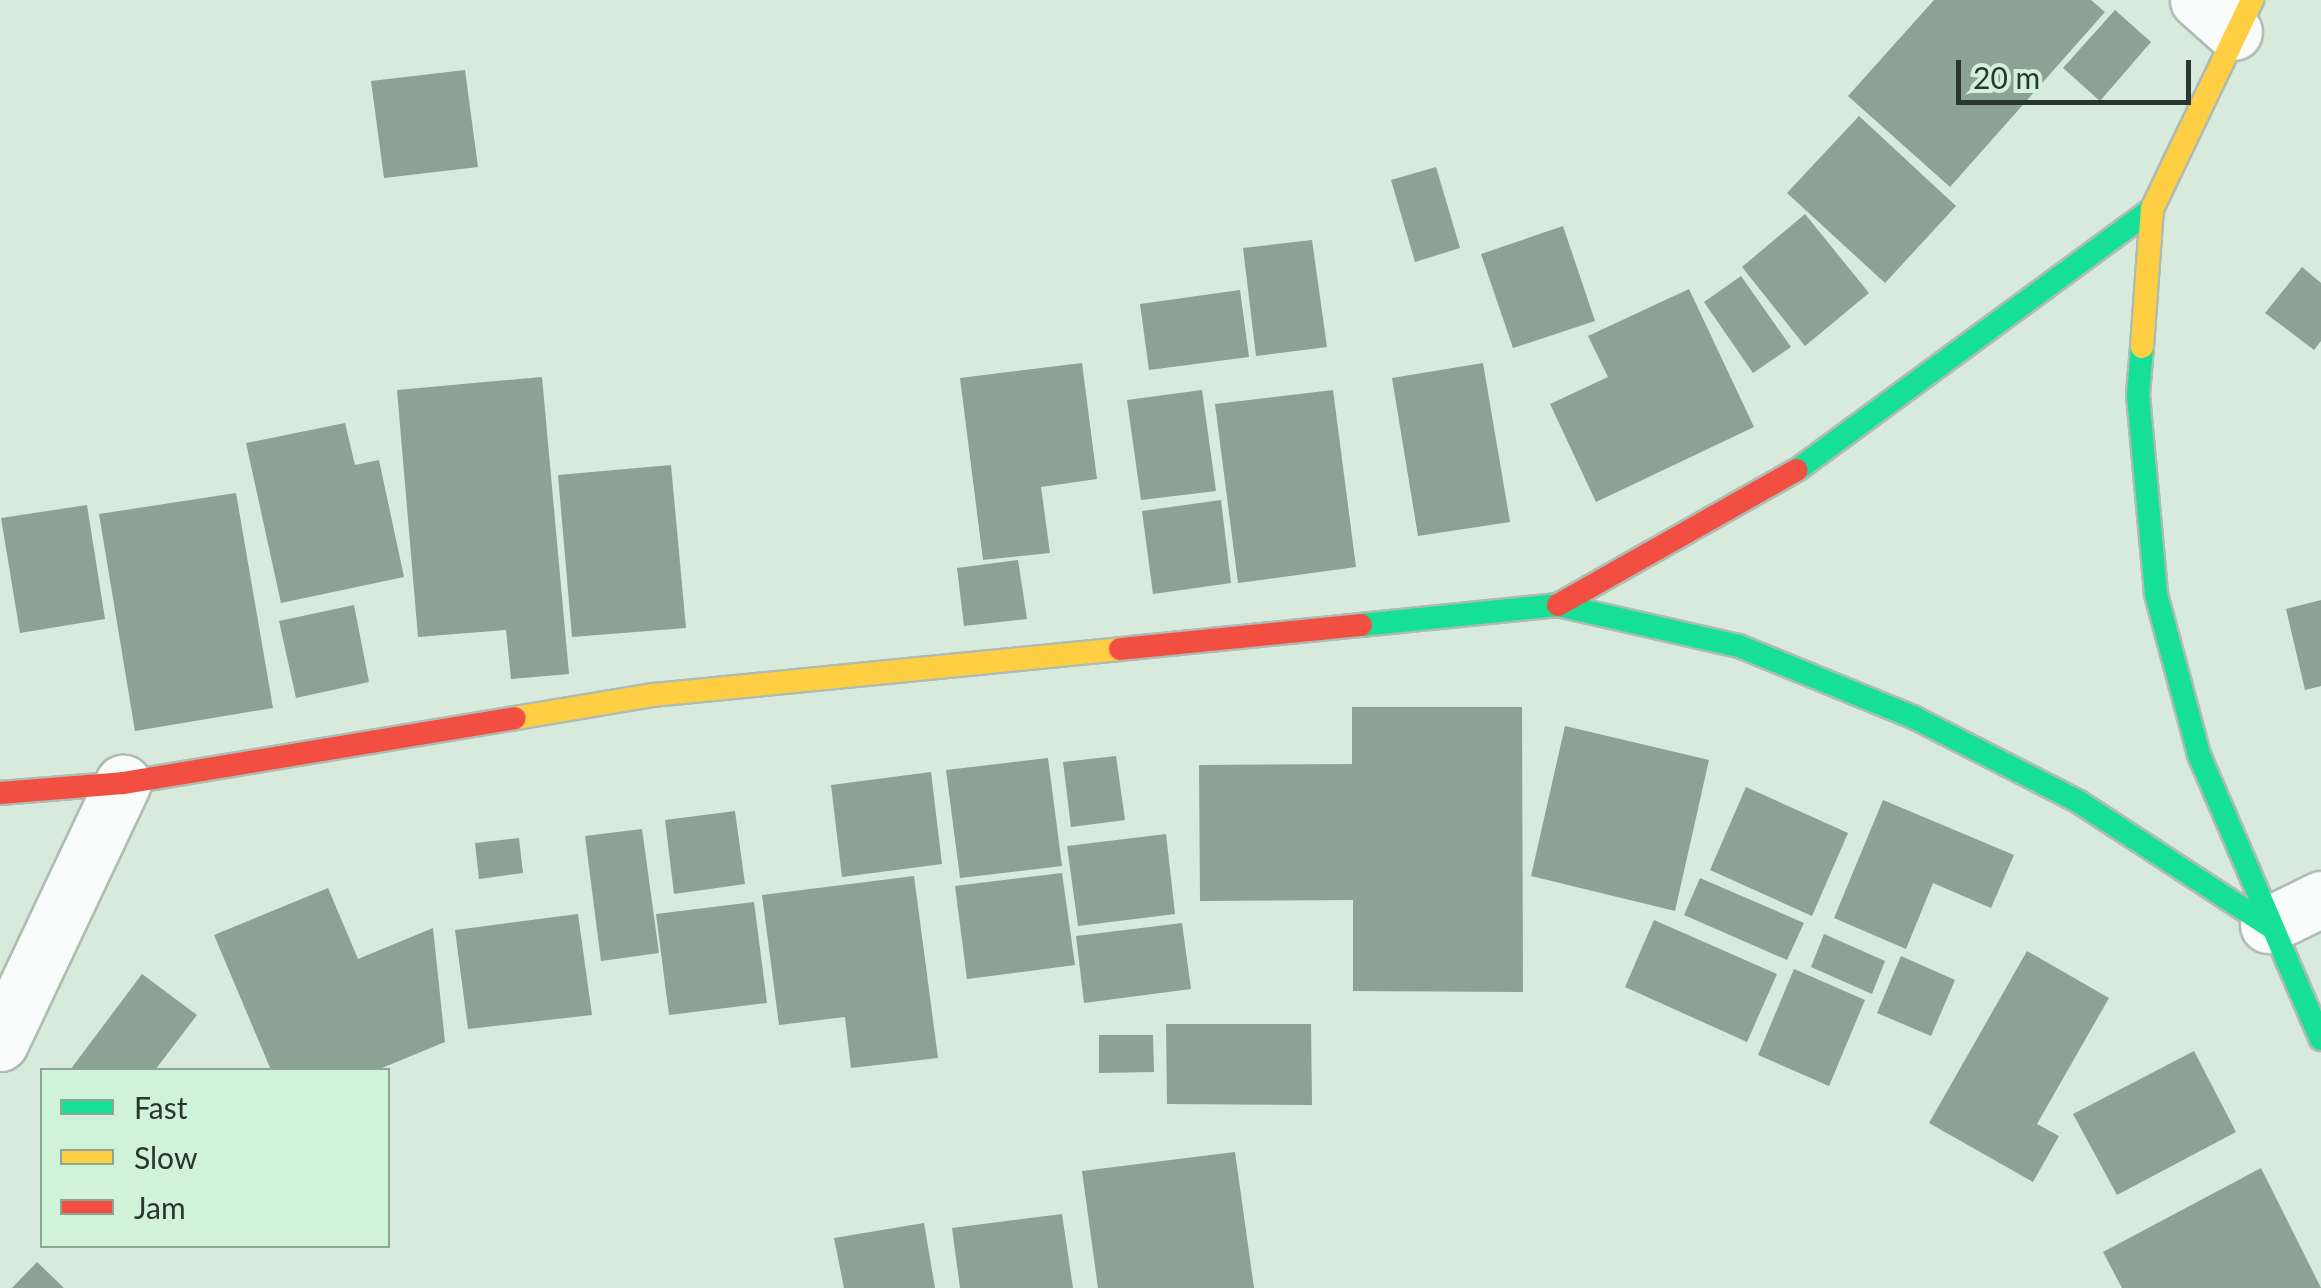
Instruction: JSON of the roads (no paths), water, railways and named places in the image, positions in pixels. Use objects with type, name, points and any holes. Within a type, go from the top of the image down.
[{"type":"street","points":[[2228,10],[2152,210],[2138,395],[2156,594],[2199,755],[2268,925],[2321,1039]]},
{"type":"street","points":[[1558,605],[1694,534],[1846,440],[2152,210]]},
{"type":"street","points":[[0,794],[123,782],[653,695],[1558,605],[1740,646],[1915,718],[2079,802],[2268,925]]},
{"type":"street","points":[[0,1043],[123,782]]},
{"type":"street","points":[[2268,925],[2321,898]]}]
